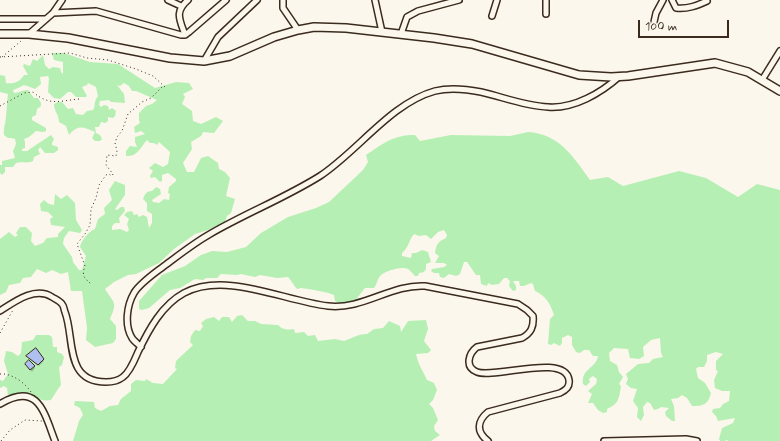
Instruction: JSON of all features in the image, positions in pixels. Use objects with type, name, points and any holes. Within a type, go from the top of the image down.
[{"type":"street","points":[[29,34],[52,13],[62,0]]},
{"type":"street","points":[[168,0],[181,6]]},
{"type":"street","points":[[185,35],[180,21],[181,6],[188,0]]},
{"type":"street","points":[[52,13],[96,11],[185,35],[226,0]]},
{"type":"street","points":[[204,61],[218,37],[257,0]]},
{"type":"street","points":[[283,0],[282,8],[298,30]]},
{"type":"street","points":[[375,0],[382,32]]},
{"type":"street","points":[[401,34],[407,17],[418,12],[459,0]]},
{"type":"street","points":[[492,16],[497,0]]},
{"type":"street","points":[[546,0],[546,14]]},
{"type":"street","points":[[654,22],[656,13],[663,0]]},
{"type":"street","points":[[672,0],[676,8],[684,9],[694,7],[707,1]]},
{"type":"street","points":[[0,19],[46,19]]},
{"type":"street","points":[[0,34],[29,34],[84,40],[170,58],[204,61],[230,56],[274,37],[298,30],[314,27],[346,28],[472,44],[580,75],[620,76],[715,63],[748,72],[780,91]]},
{"type":"street","points":[[762,80],[780,51]]},
{"type":"street","points":[[141,347],[132,338],[128,326],[129,305],[135,291],[151,276],[209,234],[284,196],[321,175],[398,110],[420,97],[436,91],[461,88],[534,106],[548,108],[564,107],[582,101],[609,86],[620,76]]},
{"type":"street","points":[[0,311],[17,300],[32,294],[47,294],[62,304],[67,318],[74,362],[82,374],[92,380],[112,382],[124,377],[156,319],[169,304],[200,286],[234,286],[329,306],[360,303],[399,288],[414,285],[518,304],[533,316],[532,329],[528,335],[522,338],[477,347],[472,351],[469,357],[472,367],[477,372],[488,372],[550,367],[562,369],[568,376],[570,383],[566,390],[560,394],[488,412],[481,417],[479,424],[483,437],[488,441]]},
{"type":"street","points":[[0,404],[11,397],[24,396],[32,398],[41,406],[55,441]]},
{"type":"street","points":[[604,441],[686,439],[697,441]]},
{"type":"path","points":[[0,57],[29,34]]},
{"type":"path","points":[[0,57],[70,52],[87,58],[108,60],[136,69],[153,76],[165,87],[162,87],[151,98],[142,102],[128,114],[115,143],[117,151],[116,156],[107,155],[106,165],[113,174],[112,176],[109,174],[106,175],[99,185],[96,198],[91,209],[90,225],[77,244],[85,266],[82,273],[83,276],[92,286]]},
{"type":"path","points":[[0,106],[24,94],[33,92],[49,102],[79,99]]},
{"type":"path","points":[[0,333],[13,311],[17,300]]},
{"type":"path","points":[[0,374],[13,377],[21,382],[29,390],[32,398]]},
{"type":"path","points":[[1,441],[10,430],[25,420],[47,420]]},
{"type":"green space","points":[[52,53],[64,53],[90,62],[118,64],[155,88],[176,82],[189,83],[193,89],[183,94],[185,97],[182,104],[192,111],[193,121],[201,124],[216,117],[223,121],[214,133],[203,132],[201,136],[191,142],[192,149],[183,163],[187,172],[194,172],[201,158],[208,156],[218,163],[219,169],[225,172],[230,178],[226,196],[235,199],[231,213],[227,216],[225,222],[195,234],[174,249],[159,263],[136,274],[128,275],[114,282],[105,289],[114,303],[114,309],[110,319],[116,326],[116,339],[113,343],[95,347],[86,340],[87,328],[82,291],[71,291],[68,272],[61,274],[52,270],[46,273],[37,269],[31,277],[23,278],[20,283],[9,285],[6,292],[0,295],[0,239],[9,232],[15,237],[18,235],[16,233],[20,227],[26,227],[32,233],[31,241],[35,246],[43,243],[47,238],[58,237],[58,234],[65,227],[51,225],[50,219],[53,217],[48,212],[41,211],[40,204],[44,200],[49,204],[54,205],[55,194],[61,199],[67,195],[75,203],[76,220],[82,230],[80,233],[69,231],[64,238],[63,244],[72,257],[73,262],[79,270],[82,270],[86,256],[80,247],[88,234],[95,229],[98,219],[105,214],[104,208],[112,200],[109,190],[115,181],[125,185],[125,195],[115,209],[117,210],[124,207],[125,211],[119,218],[120,223],[115,223],[112,226],[112,230],[120,229],[127,232],[129,230],[127,224],[129,219],[124,215],[127,212],[132,211],[134,215],[137,214],[139,217],[143,215],[147,217],[149,228],[152,223],[152,214],[147,211],[147,203],[143,199],[145,194],[152,191],[156,187],[160,189],[161,194],[152,200],[153,202],[159,203],[164,199],[169,200],[169,187],[176,181],[176,179],[168,173],[162,175],[162,181],[160,182],[155,177],[151,178],[150,176],[153,171],[149,168],[155,163],[163,167],[168,164],[170,152],[159,142],[157,145],[150,143],[147,140],[136,153],[126,156],[126,151],[130,146],[137,147],[135,137],[145,134],[141,131],[135,133],[134,127],[140,123],[139,113],[146,106],[157,100],[136,91],[132,91],[129,86],[124,83],[120,86],[117,85],[124,94],[125,103],[111,102],[109,100],[100,101],[99,105],[101,107],[104,105],[108,106],[109,110],[112,108],[116,111],[113,118],[108,117],[108,121],[105,123],[101,122],[99,127],[95,127],[96,133],[100,135],[102,139],[100,141],[95,141],[92,138],[95,132],[84,128],[75,129],[69,135],[66,126],[59,122],[54,104],[62,102],[68,109],[73,108],[76,114],[83,115],[87,111],[93,110],[94,108],[98,96],[96,87],[88,83],[82,87],[87,96],[86,97],[76,97],[71,92],[68,92],[60,99],[54,98],[48,92],[48,76],[40,77],[41,84],[35,89],[24,85],[13,90],[14,93],[17,93],[28,90],[34,98],[38,98],[41,106],[37,109],[36,115],[32,117],[32,120],[46,128],[46,131],[36,131],[24,139],[25,148],[22,149],[22,151],[27,151],[51,135],[54,139],[52,145],[58,147],[58,150],[54,153],[45,153],[40,147],[38,150],[40,154],[34,157],[33,161],[20,162],[16,163],[13,167],[5,167],[5,172],[2,175],[0,173],[0,165],[2,165],[2,161],[15,158],[13,151],[16,144],[15,139],[8,138],[4,135],[8,94],[0,92],[0,75],[5,76],[6,83],[16,82],[24,75],[28,75],[23,66],[24,64],[30,66],[33,59],[37,61],[43,55],[45,65],[49,69],[53,67],[60,68],[63,74],[63,62],[54,60]]},
{"type":"green space","points":[[528,132],[548,137],[557,142],[578,163],[590,180],[608,177],[623,186],[679,171],[706,178],[738,197],[757,184],[780,190],[780,441],[720,441],[719,439],[722,428],[733,423],[735,418],[718,421],[712,412],[713,409],[720,408],[723,404],[729,401],[730,391],[722,391],[715,388],[714,380],[718,371],[716,370],[716,361],[723,354],[716,352],[707,355],[707,361],[704,367],[698,367],[696,369],[698,378],[705,383],[711,393],[707,402],[699,406],[692,406],[687,398],[682,395],[678,398],[671,399],[674,406],[675,421],[672,421],[666,416],[665,412],[669,408],[661,407],[654,410],[650,403],[647,402],[643,407],[644,415],[641,421],[637,417],[638,408],[633,401],[637,389],[631,388],[626,384],[628,379],[626,374],[638,364],[649,363],[653,359],[663,357],[661,353],[660,338],[651,340],[643,347],[644,356],[639,359],[630,358],[628,349],[614,348],[609,353],[610,361],[617,365],[619,372],[623,377],[619,384],[621,386],[616,403],[607,409],[607,412],[603,413],[598,410],[593,403],[588,403],[592,394],[588,391],[596,384],[597,379],[593,376],[589,379],[590,382],[586,386],[583,384],[583,379],[586,372],[595,364],[598,356],[593,356],[589,350],[584,350],[580,353],[576,352],[572,345],[572,337],[568,335],[562,338],[562,343],[560,346],[554,343],[551,345],[548,344],[550,319],[554,315],[547,300],[535,291],[533,284],[531,283],[520,286],[519,281],[513,281],[516,286],[516,290],[513,291],[509,286],[510,281],[507,278],[504,278],[499,284],[492,285],[488,283],[487,286],[481,284],[480,275],[476,275],[467,262],[464,262],[460,274],[456,276],[449,274],[444,278],[440,277],[439,273],[434,273],[431,271],[432,269],[447,265],[444,263],[435,263],[439,256],[435,253],[436,247],[446,238],[447,235],[444,230],[438,232],[431,239],[426,235],[419,236],[414,234],[402,253],[402,256],[411,258],[412,253],[422,250],[428,252],[431,262],[426,264],[426,269],[424,272],[419,273],[418,276],[415,276],[408,269],[401,268],[386,272],[380,276],[374,288],[365,288],[354,302],[339,303],[335,301],[334,295],[331,294],[301,288],[297,289],[288,277],[277,278],[260,275],[255,277],[241,274],[221,274],[217,278],[206,278],[203,280],[195,279],[180,288],[170,290],[149,308],[142,310],[139,309],[139,301],[162,275],[185,266],[201,255],[212,251],[227,252],[246,247],[261,233],[288,217],[329,202],[363,170],[368,162],[366,155],[389,140],[407,135],[415,135],[420,141],[451,135],[510,136]]},
{"type":"green space","points":[[242,315],[248,321],[255,321],[261,324],[278,325],[289,330],[294,329],[295,333],[304,332],[308,336],[315,335],[318,341],[335,339],[344,341],[358,335],[367,334],[374,329],[383,328],[389,321],[400,326],[401,332],[408,321],[426,320],[428,329],[424,341],[431,350],[428,353],[416,354],[427,380],[434,383],[437,390],[433,400],[429,404],[433,408],[438,420],[434,426],[435,431],[440,435],[431,441],[73,441],[79,421],[83,415],[80,408],[74,405],[75,401],[94,402],[95,408],[101,411],[110,406],[118,405],[121,399],[131,391],[131,384],[136,380],[145,381],[146,379],[153,383],[163,384],[177,369],[175,368],[176,361],[193,345],[190,342],[191,336],[195,330],[200,331],[203,326],[201,323],[206,319],[214,317],[219,321],[222,317],[229,317],[232,322],[237,316]]},
{"type":"green space","points":[[36,335],[49,335],[52,337],[53,347],[57,347],[57,352],[62,354],[64,357],[62,365],[59,367],[61,385],[51,400],[41,400],[27,394],[8,395],[7,388],[4,386],[0,388],[0,380],[3,381],[8,374],[4,361],[6,351],[12,352],[18,356],[21,353],[22,342],[33,340]]},
{"type":"building","points":[[36,348],[44,359],[38,365],[26,356]]},
{"type":"building","points":[[29,360],[35,366],[30,370],[25,364]]}]
